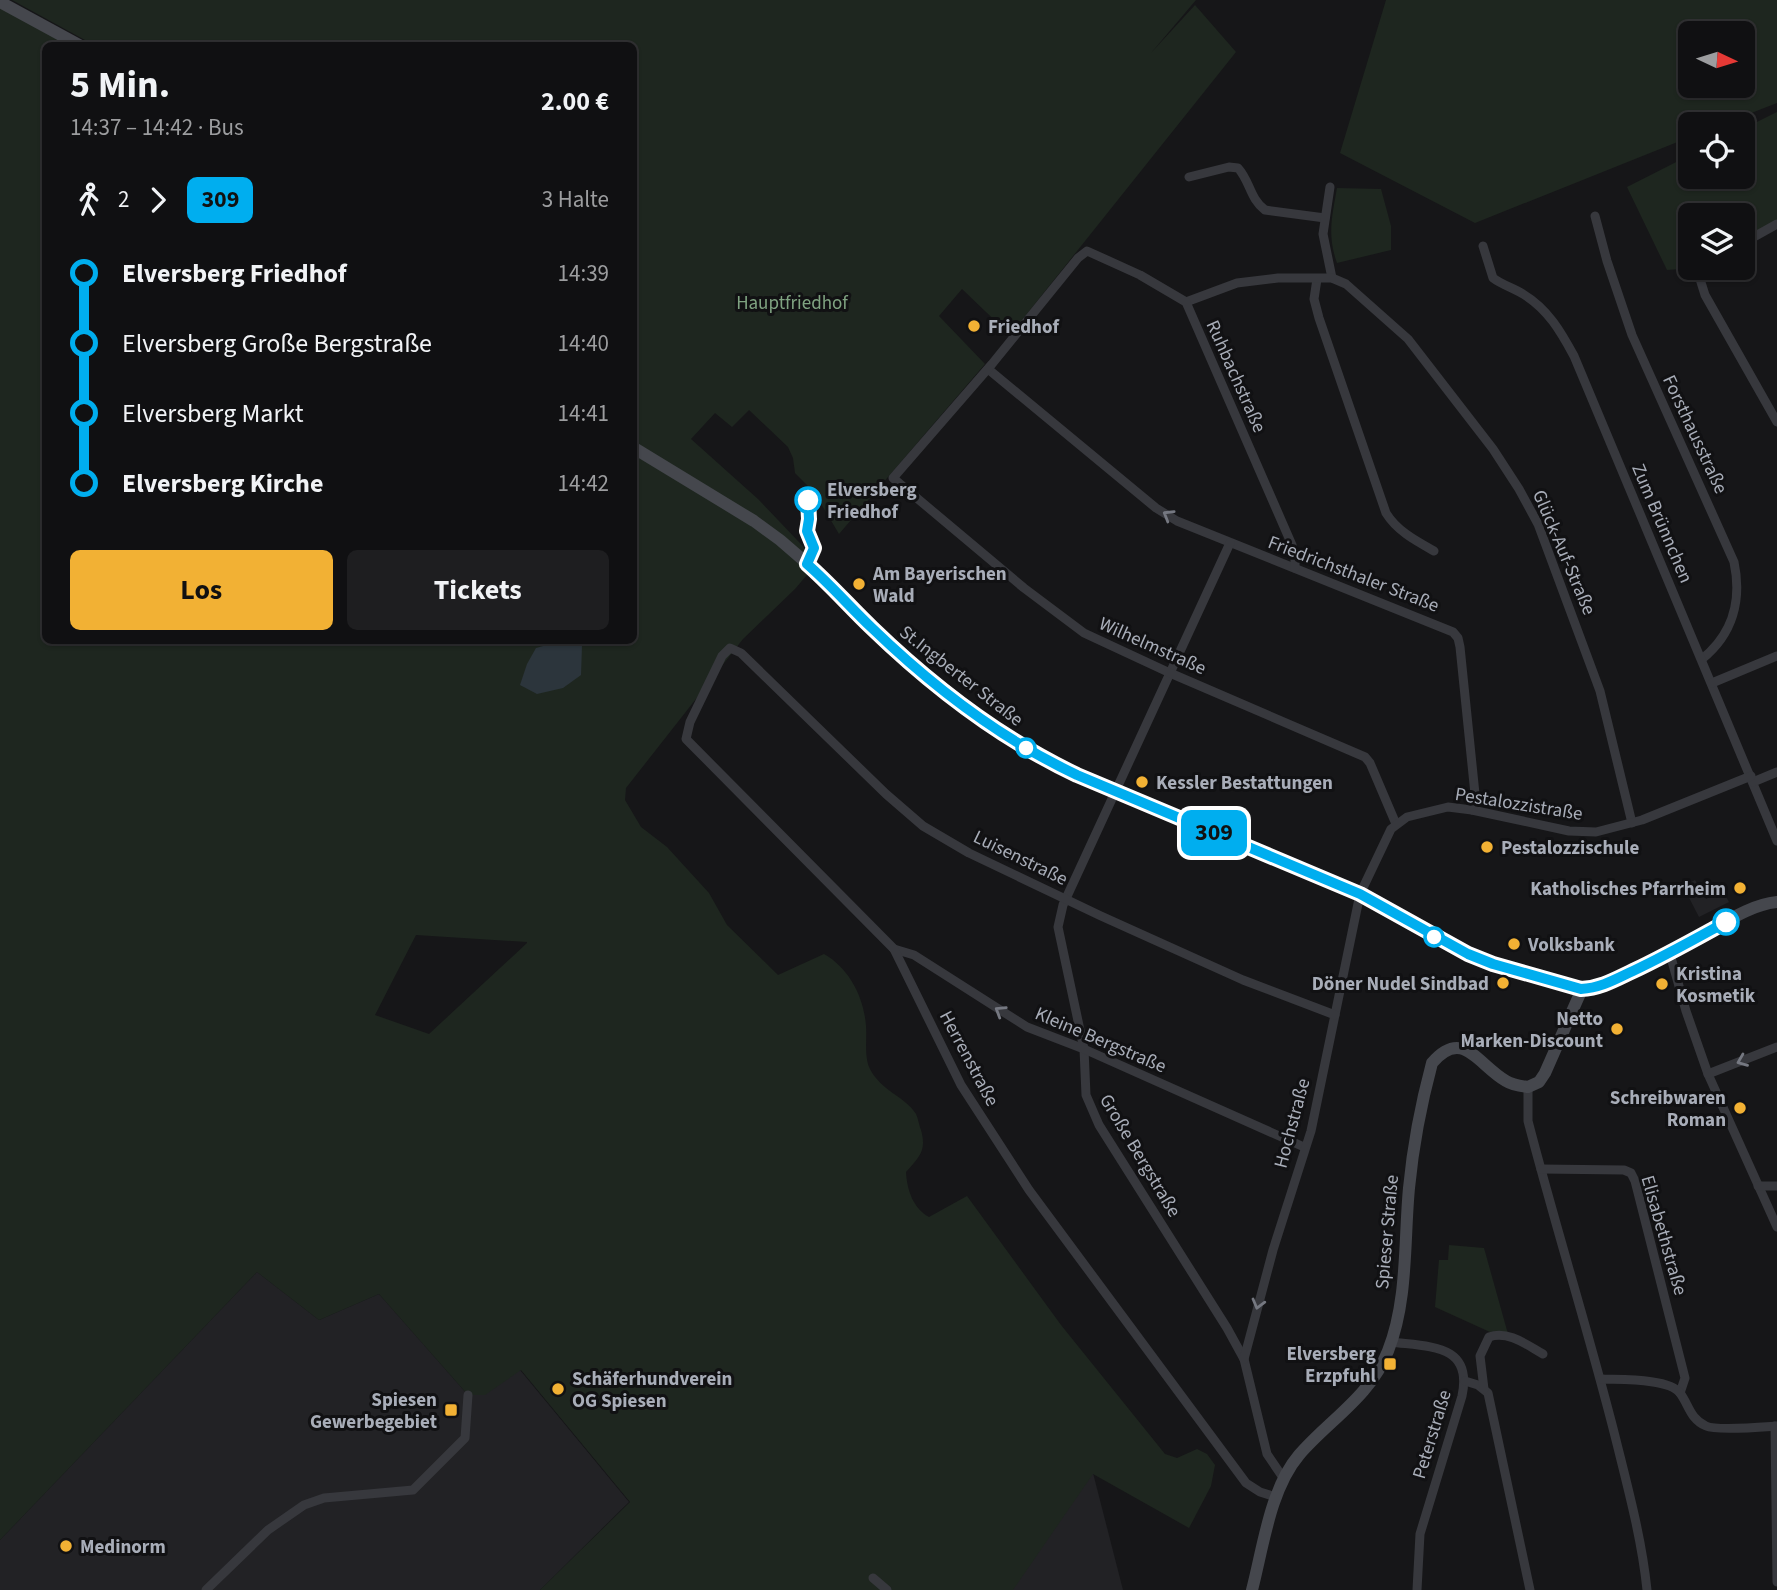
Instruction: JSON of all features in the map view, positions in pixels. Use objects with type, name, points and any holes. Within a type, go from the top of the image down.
[{"type":"main road","points":[[0,2],[74,42]]},
{"type":"main road","name":"St.Ingberter Straße","points":[[637,450],[754,521],[817,572],[895,649],[989,724],[1048,761],[1114,792],[1360,894],[1468,954],[1493,964],[1581,989]]},
{"type":"main road","points":[[1528,1087],[1539,1082],[1545,1073],[1581,989],[1605,985],[1670,954],[1745,912],[1777,902]]},
{"type":"main road","name":"Spieser Straße","points":[[1252,1590],[1276,1497],[1284,1479],[1298,1455],[1365,1390],[1381,1367],[1391,1342],[1401,1288],[1413,1153],[1432,1063],[1441,1053],[1452,1047],[1461,1048],[1506,1082],[1528,1087]]},
{"type":"street","points":[[1189,177],[1229,167],[1238,168],[1258,205],[1265,210],[1325,218]]},
{"type":"street","points":[[1186,302],[1237,283],[1278,278],[1332,278],[1325,249],[1325,218],[1330,187]]},
{"type":"street","name":"Forsthausstraße","points":[[1595,216],[1632,335],[1734,562],[1738,593],[1731,623],[1723,638],[1702,659]]},
{"type":"street","points":[[1755,236],[1777,224]]},
{"type":"street","name":"Zum Brünnchen","points":[[1483,246],[1493,278],[1537,305],[1558,327],[1574,356],[1777,841]]},
{"type":"street","name":"Ruhbachstraße","points":[[988,369],[1078,258],[1087,251],[1140,275],[1186,302],[1292,545],[1295,568]]},
{"type":"street","name":"Glück-Auf-Straße","points":[[1332,278],[1355,291],[1409,339],[1493,449],[1519,489],[1538,524],[1600,691],[1632,823]]},
{"type":"street","points":[[1317,279],[1314,299],[1319,318],[1386,513],[1400,530],[1434,551]]},
{"type":"street","points":[[1702,280],[1705,295],[1777,422]]},
{"type":"street","name":"Wilhelmstraße","points":[[988,369],[893,478],[1057,615],[1084,633],[1365,757],[1396,824]]},
{"type":"street","name":"Friedrichsthaler Straße","points":[[988,369],[1156,508],[1177,521],[1444,627],[1458,638],[1475,794],[1472,810]]},
{"type":"street","name":"Große Bergstraße","points":[[1230,543],[1066,898],[1058,927],[1084,1049],[1086,1095],[1099,1125],[1244,1359],[1266,1454],[1284,1479]]},
{"type":"street","name":"Herrenstraße","points":[[741,653],[730,648],[722,656],[690,722],[686,739],[894,949],[961,1085],[1029,1190],[1247,1483],[1260,1492],[1276,1497]]},
{"type":"street","name":"Luisenstraße","points":[[741,653],[886,794],[923,826],[969,853],[1243,980],[1335,1016]]},
{"type":"street","points":[[1712,683],[1777,656]]},
{"type":"street","name":"Pestalozzistraße","points":[[1396,824],[1407,817],[1439,809],[1457,808],[1569,831],[1596,832],[1632,823],[1777,772]]},
{"type":"street","points":[[1360,894],[1396,824]]},
{"type":"street","name":"Hochstraße","points":[[1244,1359],[1273,1250],[1311,1131],[1360,894]]},
{"type":"street","name":"Kleine Bergstraße","points":[[894,949],[914,955],[1027,1027],[1084,1049],[1304,1147]]},
{"type":"street","points":[[1670,954],[1707,1074],[1777,1227]]},
{"type":"street","points":[[1707,1074],[1777,1047]]},
{"type":"street","points":[[1528,1087],[1528,1121],[1601,1378],[1632,1504],[1647,1590]]},
{"type":"street","name":"Elisabethstraße","points":[[1541,1169],[1624,1170],[1631,1173],[1685,1378],[1680,1393]]},
{"type":"street","points":[[1758,1186],[1777,1186]]},
{"type":"street","points":[[1484,1389],[1480,1356],[1489,1337],[1504,1336],[1543,1354]]},
{"type":"street","name":"Peterstraße","points":[[1391,1342],[1455,1356],[1464,1370],[1465,1381],[1420,1534],[1417,1590]]},
{"type":"street","points":[[1601,1378],[1663,1384],[1680,1393],[1689,1413],[1708,1428],[1776,1426],[1777,1582]]},
{"type":"street","points":[[1465,1381],[1488,1393],[1530,1590]]},
{"type":"street","points":[[206,1590],[268,1530],[304,1505],[324,1498],[413,1490],[466,1438],[468,1395]]},
{"type":"street","points":[[873,1578],[887,1590]]},
{"type":"shaded area","points":[[550,644],[582,646],[581,675],[563,688],[537,694],[520,685],[536,648]]},
{"type":"shaded area","points":[[1695,880],[1706,899],[1723,891],[1729,902],[1699,917],[1683,886]]},
{"type":"shaded area","points":[[257,1272],[319,1320],[379,1294],[468,1395],[520,1370],[629,1502],[540,1590],[0,1590],[0,1540]]},
{"type":"shaded area","points":[[1093,1473],[1123,1590],[819,1590]]},
{"type":"green space","name":"Hauptfriedhof","points":[[12,0],[1196,0],[1151,53],[1195,5],[1236,52],[1010,335],[962,289],[939,316],[985,364],[839,534],[814,492],[795,473],[788,447],[749,410],[732,427],[715,413],[691,439],[758,499],[818,562],[795,589],[743,639],[626,788],[625,800],[641,827],[667,847],[709,893],[727,925],[778,975],[824,954],[848,975],[865,1015],[866,1054],[870,1069],[880,1083],[912,1108],[923,1137],[918,1158],[906,1172],[909,1192],[915,1204],[929,1217],[967,1196],[1061,1325],[1165,1454],[1177,1458],[1197,1449],[1207,1454],[1215,1465],[1211,1486],[1189,1528],[1093,1474],[1013,1590],[540,1590],[630,1502],[521,1370],[485,1395],[468,1395],[379,1294],[319,1320],[257,1272],[0,1540],[0,8],[69,42],[42,42],[42,644],[637,644],[637,42],[89,42]],"holes":[[[416,935],[527,943],[429,1034],[375,1015]]]},
{"type":"green space","points":[[1386,0],[1777,0],[1777,103],[1754,112],[1678,112],[1678,142],[1475,223],[1340,153]]},
{"type":"green space","points":[[1777,112],[1777,222],[1755,234],[1755,203],[1678,203],[1678,269],[1667,270],[1627,187],[1678,161],[1678,189],[1755,189],[1755,123]]},
{"type":"green space","points":[[1337,188],[1381,189],[1391,226],[1391,250],[1337,263],[1331,235]]},
{"type":"green space","points":[[1449,1245],[1484,1248],[1508,1334],[1490,1332],[1435,1307],[1439,1260],[1448,1260]]},
{"type":"bus line","name":"309","points":[[808,500],[807,531],[814,548],[807,564],[916,667],[989,724],[1048,761],[1077,775],[1360,894],[1468,954],[1493,964],[1581,989],[1605,985],[1670,954],[1726,922]]},
{"type":"place","name":"Friedhof","points":[[974,326]]},
{"type":"place","name":"Elversberg Friedhof","points":[[808,500]]},
{"type":"place","name":"Am Bayerischen Wald","points":[[859,584]]},
{"type":"place","name":"Kessler Bestattungen","points":[[1142,782]]},
{"type":"place","name":"Pestalozzischule","points":[[1487,847]]},
{"type":"place","name":"Katholisches Pfarrheim","points":[[1740,888]]},
{"type":"place","name":"Volksbank","points":[[1514,944]]},
{"type":"place","name":"Döner Nudel Sindbad","points":[[1503,983]]},
{"type":"place","name":"Kristina Kosmetik","points":[[1662,984]]},
{"type":"place","name":"Netto Marken-Discount","points":[[1617,1029]]},
{"type":"place","name":"Schreibwaren Roman","points":[[1740,1108]]},
{"type":"place","name":"Elversberg Erzpfuhl","points":[[1390,1364]]},
{"type":"place","name":"Schäferhundverein OG Spiesen","points":[[558,1389]]},
{"type":"place","name":"Spiesen Gewerbegebiet","points":[[451,1410]]},
{"type":"place","name":"Medinorm","points":[[66,1546]]}]
